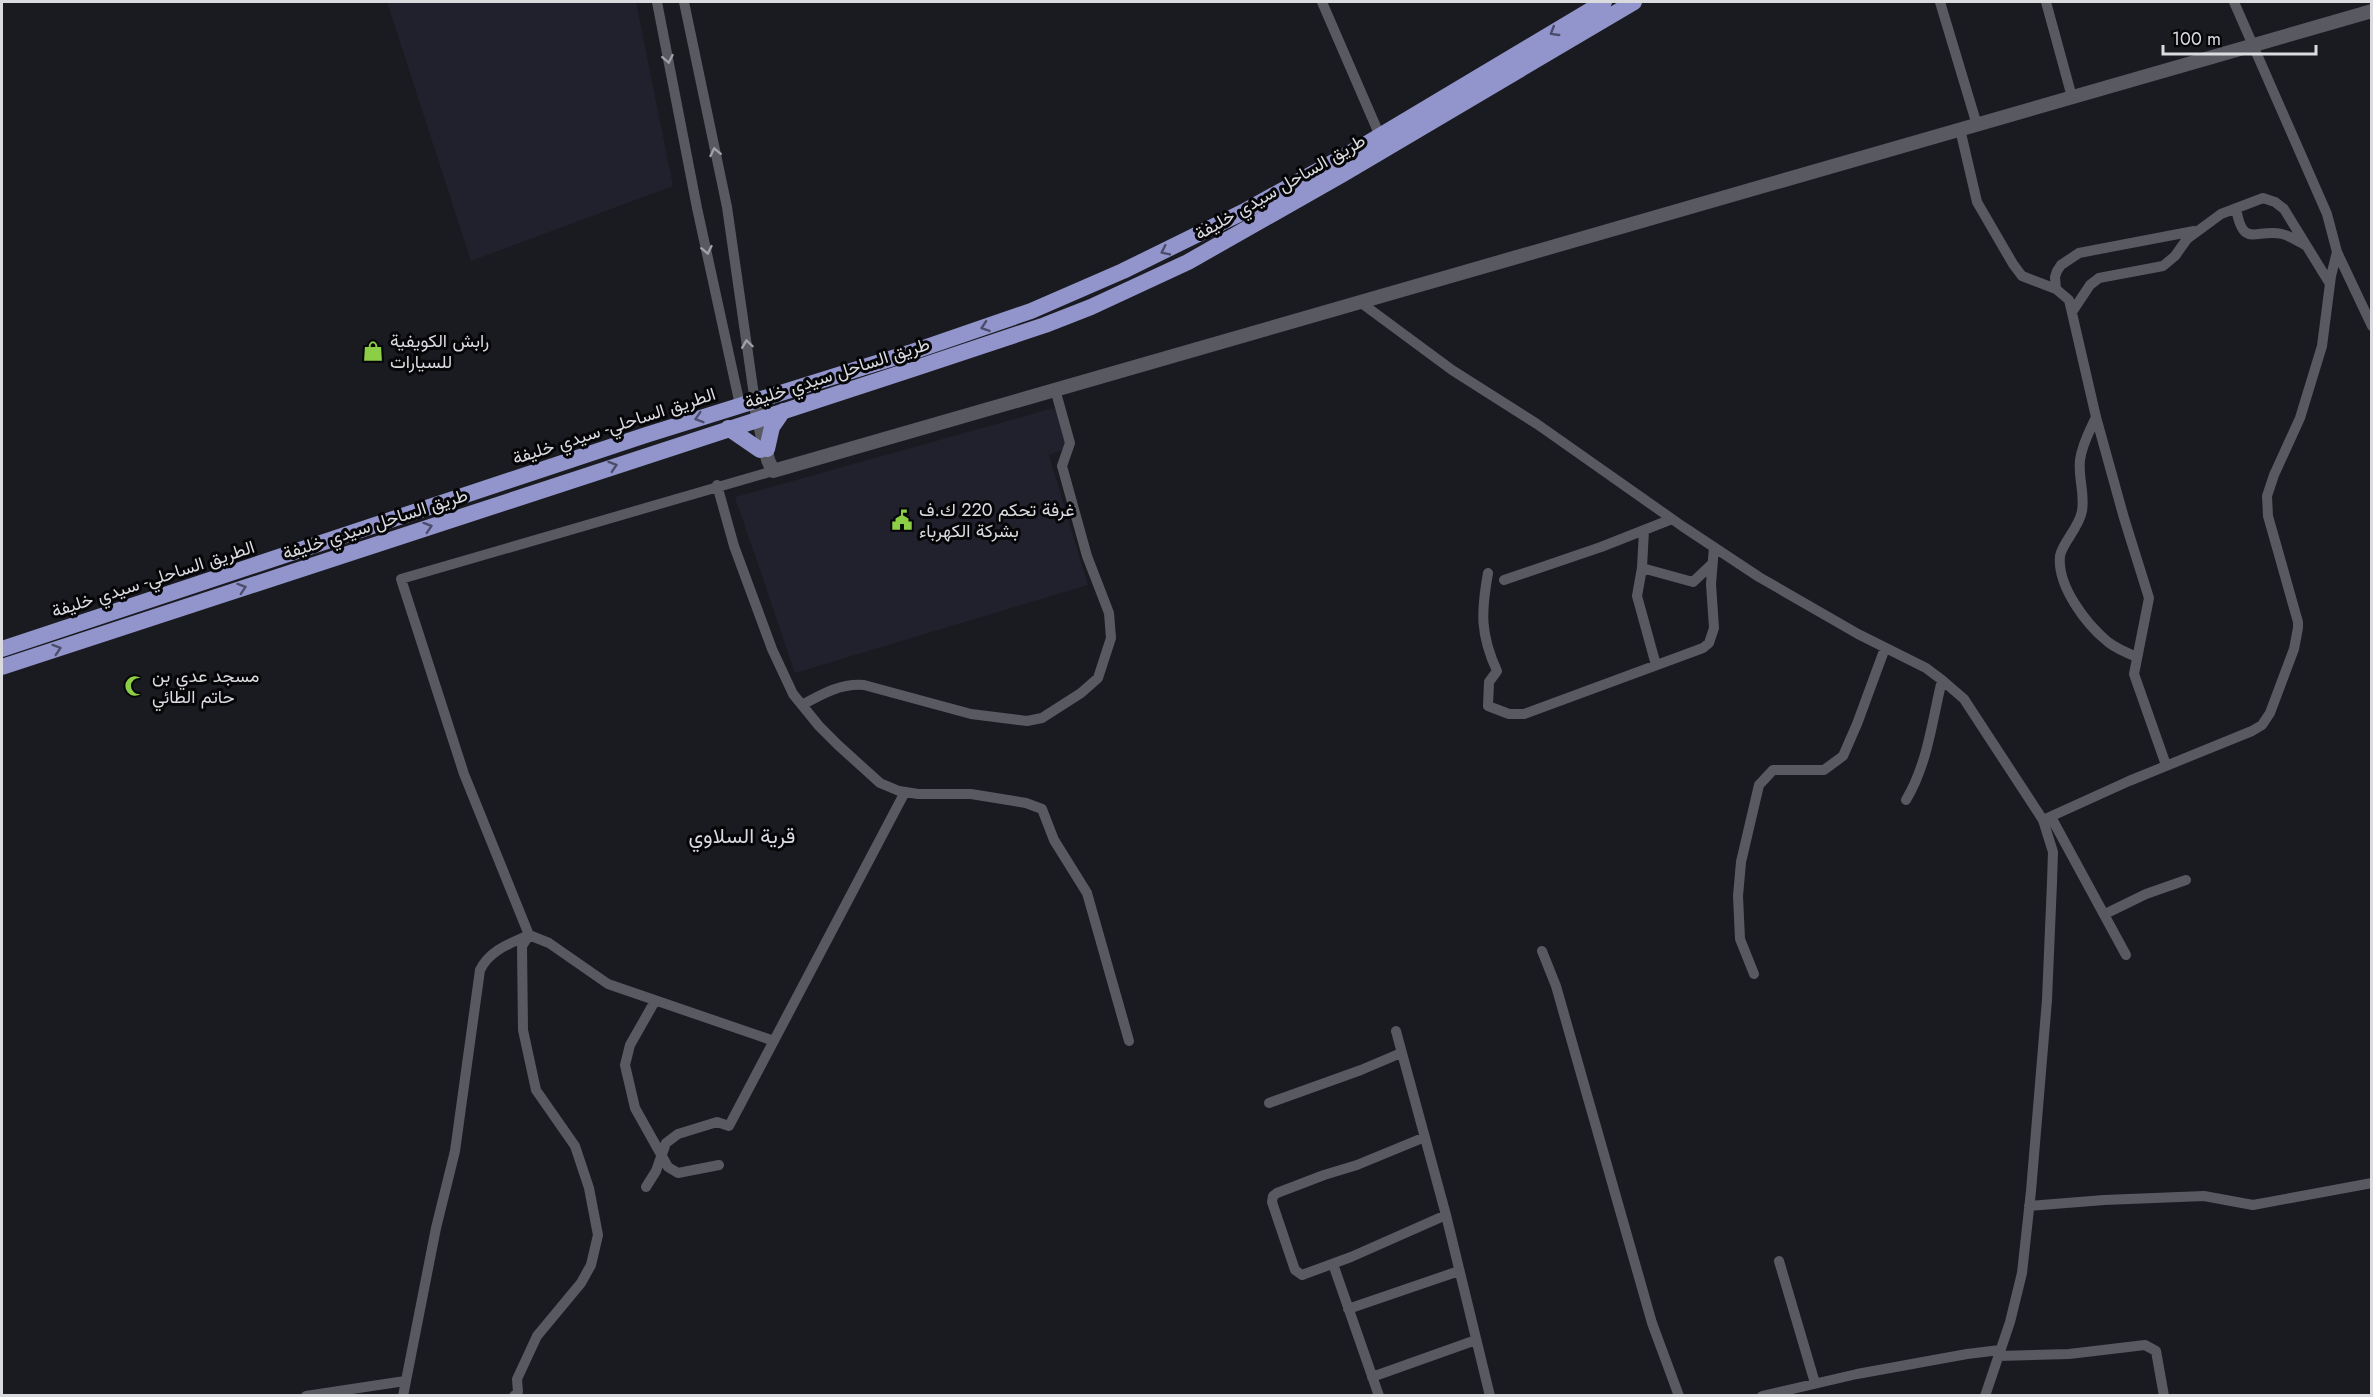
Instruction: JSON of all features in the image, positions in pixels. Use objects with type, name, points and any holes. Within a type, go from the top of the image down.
[{"type":"highway","name":"الطريق الساحلي- سيدي خليفة","points":[[2,649],[748,404],[909,354],[1031,311],[1123,271],[1233,217],[1380,136],[1604,2]]},
{"type":"highway","name":"طريق الساحل سيدي خليفة","points":[[2,667],[1045,325],[1131,290],[1188,262],[1322,186],[1634,2]]},
{"type":"highway","points":[[728,428],[767,457],[772,427],[783,411]]},
{"type":"street","points":[[657,2],[698,208],[748,404],[767,457]]},
{"type":"street","points":[[684,2],[727,207],[748,404]]},
{"type":"street","points":[[1322,2],[1380,136]]},
{"type":"street","points":[[1940,2],[1977,124]]},
{"type":"street","points":[[2046,2],[2072,97]]},
{"type":"street","points":[[2234,2],[2327,214],[2335,237],[2337,252],[2372,326]]},
{"type":"street","points":[[774,1041],[609,984],[549,943],[529,934],[464,774],[401,579],[717,485],[767,457],[1054,389],[2372,11]]},
{"type":"street","points":[[1960,129],[1977,202],[1984,218],[2022,276],[2056,290],[2069,300],[2096,417],[2149,598],[2134,674],[2166,765]]},
{"type":"street","points":[[2072,312],[2090,285],[2099,278],[2163,266],[2175,256],[2187,239],[2222,214],[2263,198],[2275,202],[2284,209],[2330,284]]},
{"type":"street","points":[[2236,208],[2238,220],[2245,233],[2251,236],[2284,235],[2306,245]]},
{"type":"street","points":[[2056,290],[2057,271],[2061,265],[2079,253],[2131,245],[2199,230]]},
{"type":"street","points":[[2047,818],[2166,765],[2252,731],[2262,725],[2270,713],[2294,649],[2298,622],[2268,516],[2267,496],[2300,418],[2322,346],[2330,284],[2337,252]]},
{"type":"street","points":[[1360,302],[1452,370],[1537,423],[1714,547],[1769,582],[1926,668],[1942,680],[1964,699],[2047,818],[2105,914],[2126,955]]},
{"type":"street","points":[[802,705],[834,688],[851,684],[864,685],[971,714],[1027,721],[1042,718],[1081,693],[1098,678],[1111,638],[1109,613],[1087,556],[1062,466],[1070,443],[1054,389]]},
{"type":"street","points":[[2096,417],[2085,441],[2080,460],[2082,508],[2080,519],[2060,553],[2060,567],[2066,586],[2083,617],[2107,641],[2137,657]]},
{"type":"street","points":[[717,485],[734,546],[772,649],[793,694],[819,726],[880,783],[904,792],[940,795],[971,794],[1026,803],[1042,808],[1054,840],[1087,893],[1130,1041]]},
{"type":"street","points":[[1504,580],[1672,519]]},
{"type":"street","points":[[1644,530],[1642,568],[1637,596],[1656,665]]},
{"type":"street","points":[[1488,573],[1483,624],[1487,649],[1497,671],[1489,682],[1488,706],[1509,714],[1524,714],[1692,653],[1709,643],[1714,628],[1711,584],[1714,547]]},
{"type":"street","points":[[1642,568],[1693,582],[1712,564]]},
{"type":"street","points":[[1754,974],[1740,939],[1738,896],[1741,862],[1759,785],[1773,770],[1824,770],[1843,756],[1886,648]]},
{"type":"street","points":[[1906,800],[1915,786],[1927,754],[1942,680]]},
{"type":"street","points":[[646,1187],[663,1155],[666,1143],[678,1134],[717,1122],[729,1126],[904,792]]},
{"type":"street","points":[[1985,1395],[2010,1322],[2022,1273],[2047,1000],[2053,852],[2047,818]]},
{"type":"street","points":[[2105,914],[2146,894],[2186,880]]},
{"type":"street","points":[[403,1395],[436,1228],[455,1151],[480,970],[484,962],[497,950],[529,934]]},
{"type":"street","points":[[514,1395],[518,1392],[517,1380],[523,1364],[537,1336],[581,1283],[591,1265],[598,1235],[589,1188],[575,1146],[536,1090],[523,1030],[522,946],[529,934]]},
{"type":"street","points":[[1542,951],[1556,986],[1652,1323],[1679,1395]]},
{"type":"street","points":[[655,1001],[630,1045],[625,1065],[635,1108],[668,1167],[678,1173],[719,1165]]},
{"type":"street","points":[[1396,1031],[1446,1215],[1490,1395]]},
{"type":"street","points":[[1269,1103],[1329,1083],[1401,1053]]},
{"type":"street","points":[[1425,1137],[1357,1165],[1324,1174],[1273,1196],[1272,1202],[1298,1274],[1302,1275],[1446,1215]]},
{"type":"street","points":[[2029,1206],[2204,1196],[2253,1205],[2372,1183]]},
{"type":"street","points":[[1779,1261],[1815,1383]]},
{"type":"street","points":[[1333,1264],[1379,1395]]},
{"type":"street","points":[[1348,1309],[1459,1271]]},
{"type":"street","points":[[1372,1377],[1476,1340]]},
{"type":"street","points":[[1762,1395],[1967,1354],[2069,1354],[2145,1345],[2156,1351],[2164,1395]]},
{"type":"street","points":[[306,1395],[405,1381]]},
{"type":"shaded area","points":[[387,2],[636,2],[673,186],[471,261]]},
{"type":"shaded area","points":[[1057,407],[1069,448],[1049,455],[1088,585],[795,673],[735,497]]},
{"type":"place","name":"رابش الكويفية للسيارات","points":[[373,351]]},
{"type":"place","name":"غرفة تحكم 220 ك.ف بشركة الكهرباء","points":[[902,520]]},
{"type":"place","name":"مسجد عدي بن حاتم الطائي","points":[[135,686]]},
{"type":"district","name":"قرية السلاوي","points":[[742,836]]}]
